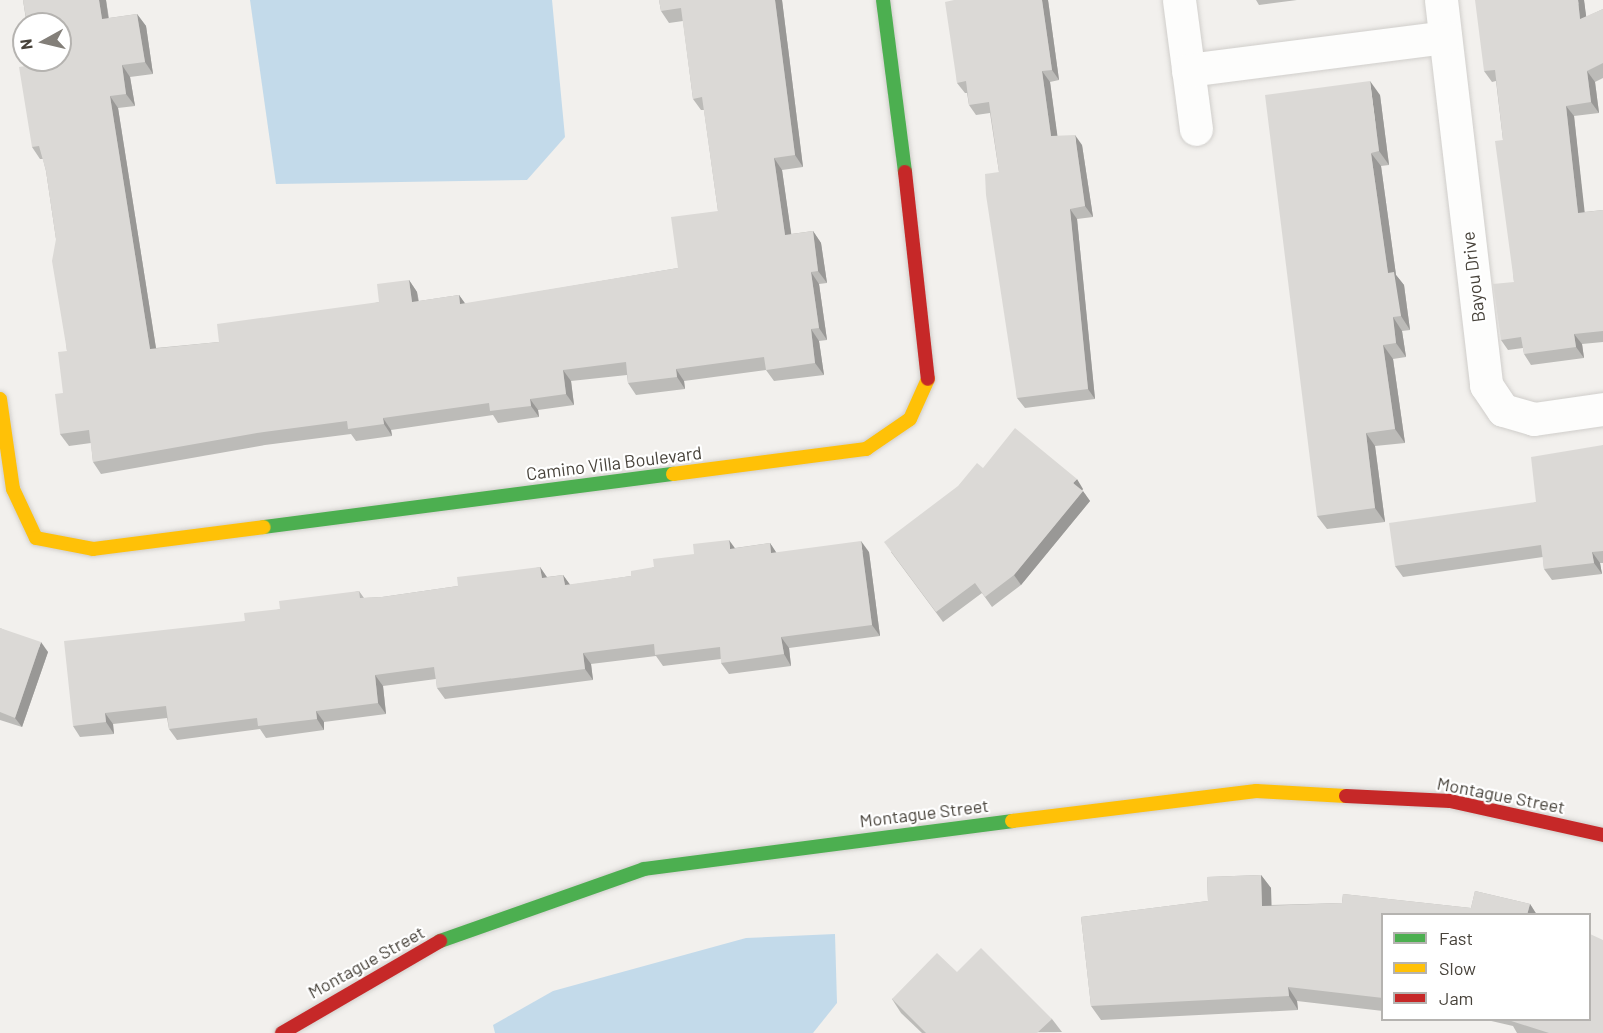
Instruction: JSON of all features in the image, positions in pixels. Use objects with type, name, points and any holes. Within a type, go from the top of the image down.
[{"type":"street","name":"Camino Villa Boulevard","points":[[0,399],[13,489],[36,538],[93,549],[866,449],[910,418],[931,372],[883,0]]},
{"type":"street","points":[[1179,0],[1196,129]]},
{"type":"street","name":"Bayou Drive","points":[[1441,0],[1486,385],[1503,410],[1534,419],[1603,409]]},
{"type":"street","points":[[1188,70],[1445,37]]},
{"type":"street","name":"Montague Street","points":[[282,1033],[425,946],[644,869],[728,855],[1256,791],[1450,801],[1603,835]]},
{"type":"water","points":[[250,0],[552,0],[565,137],[527,180],[276,184]]},
{"type":"water","points":[[835,934],[837,1003],[813,1033],[495,1033],[493,1025],[553,991],[746,938]]},
{"type":"building","points":[[23,0],[99,0],[102,19],[137,14],[145,62],[122,65],[126,94],[110,96],[150,349],[219,342],[217,324],[379,302],[377,284],[409,280],[412,302],[459,295],[460,304],[678,268],[671,217],[718,211],[702,97],[693,99],[681,8],[661,11],[659,0],[775,0],[795,155],[774,158],[785,235],[813,231],[818,271],[811,272],[819,328],[811,329],[815,363],[766,370],[764,357],[676,369],[677,377],[628,383],[626,362],[563,370],[566,394],[530,399],[531,406],[490,411],[489,403],[383,418],[384,424],[348,429],[347,421],[257,433],[93,462],[89,430],[60,434],[55,394],[63,393],[58,352],[67,351],[52,261],[56,239],[46,171],[39,146],[32,147],[20,72],[72,72],[72,12],[25,12]]},
{"type":"building","points":[[954,0],[1042,0],[1052,70],[1042,71],[1051,136],[1075,135],[1085,206],[1070,209],[1088,389],[1017,398],[986,195],[985,174],[999,172],[989,102],[969,105],[966,81],[957,83],[945,2]]},
{"type":"building","points":[[1475,0],[1578,0],[1580,19],[1603,9],[1603,63],[1587,71],[1591,102],[1566,106],[1578,213],[1603,210],[1603,331],[1574,334],[1576,347],[1524,354],[1521,337],[1501,340],[1493,284],[1514,282],[1495,141],[1503,140],[1495,70],[1484,71]]},
{"type":"building","points":[[1370,81],[1379,151],[1371,153],[1388,273],[1394,272],[1401,316],[1393,317],[1396,343],[1383,345],[1395,429],[1366,433],[1375,508],[1317,516],[1265,95]]},
{"type":"building","points":[[1015,428],[1077,479],[1073,483],[1083,491],[1014,575],[985,597],[975,583],[936,612],[884,542],[958,486],[977,463],[983,468]]},
{"type":"building","points":[[1603,445],[1603,551],[1592,552],[1594,563],[1544,569],[1541,545],[1395,566],[1389,523],[1536,502],[1531,457]]},
{"type":"building","points":[[729,540],[730,549],[770,543],[771,553],[861,541],[872,625],[781,637],[784,654],[721,663],[720,647],[655,655],[654,644],[583,653],[585,669],[437,688],[434,667],[375,675],[378,703],[316,711],[317,719],[258,726],[257,718],[169,729],[166,706],[105,713],[106,722],[73,726],[64,641],[245,621],[244,613],[280,609],[279,601],[359,591],[360,598],[382,597],[458,586],[457,577],[540,567],[542,578],[563,575],[565,585],[631,576],[631,571],[654,567],[653,559],[694,554],[693,544]]},
{"type":"building","points":[[0,628],[41,642],[15,718],[0,712]]},
{"type":"building","points":[[1261,875],[1262,906],[1342,903],[1343,894],[1471,908],[1475,891],[1530,904],[1528,913],[1381,913],[1381,998],[1288,987],[1289,996],[1091,1006],[1081,917],[1208,901],[1207,877]]},
{"type":"building","points":[[1591,934],[1603,940],[1603,1033],[1549,1033],[1511,1021],[1591,1021]]},
{"type":"building","points":[[981,948],[1052,1019],[1037,1033],[926,1033],[892,999],[937,953],[957,972]]},
{"type":"traffic: fast","points":[[883,0],[905,172]]},
{"type":"traffic: fast","points":[[264,527],[673,474]]},
{"type":"traffic: fast","points":[[440,941],[644,869],[1012,821]]},
{"type":"traffic: slow","points":[[673,474],[866,449],[910,419],[928,379]]},
{"type":"traffic: slow","points":[[0,399],[13,489],[36,538],[93,549],[264,527]]},
{"type":"traffic: slow","points":[[1012,821],[1256,791],[1346,796]]},
{"type":"traffic: jam","points":[[905,172],[928,379]]},
{"type":"traffic: jam","points":[[1346,796],[1450,801],[1603,835]]},
{"type":"traffic: jam","points":[[282,1033],[440,941]]}]
